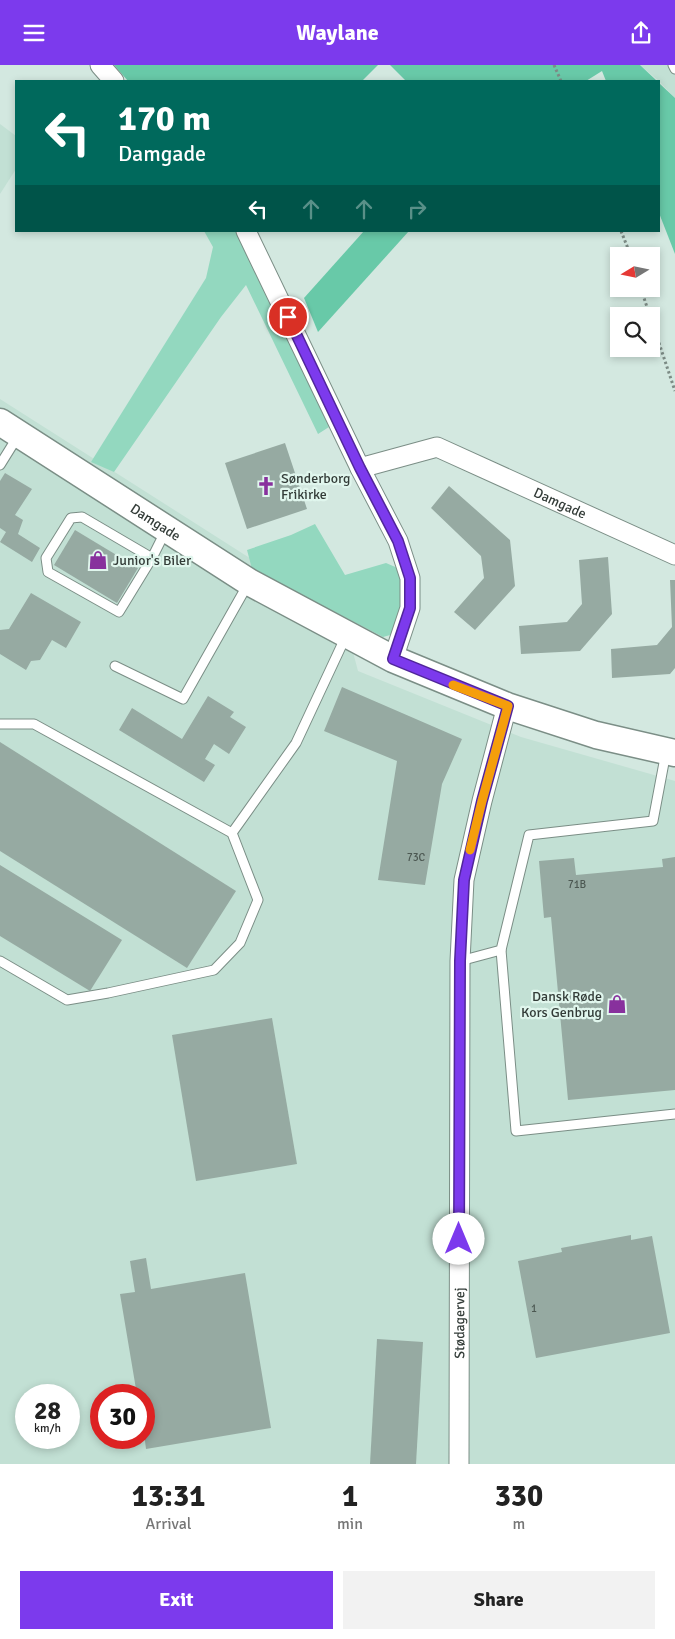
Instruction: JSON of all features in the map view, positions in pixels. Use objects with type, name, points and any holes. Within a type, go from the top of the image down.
[{"type":"street","points":[[100,65],[113,80]]},
{"type":"street","points":[[246,232],[360,468],[398,541],[410,578],[410,608],[393,659]]},
{"type":"street","name":"Damgade","points":[[10,428],[249,582],[393,659],[508,706],[596,735],[671,753]]},
{"type":"street","name":"Damgade","points":[[360,468],[437,447],[675,555]]},
{"type":"street","name":"Stødagervej","points":[[459,1464],[460,961],[464,880],[482,801],[508,706]]},
{"type":"lane","points":[[673,65],[675,69]]},
{"type":"lane","points":[[0,465],[10,428]]},
{"type":"lane","points":[[152,558],[82,517],[71,518],[46,558],[48,572],[119,612],[152,558],[166,529]]},
{"type":"lane","points":[[115,665],[183,699],[249,582]]},
{"type":"lane","points":[[232,833],[296,743],[347,633]]},
{"type":"lane","points":[[0,724],[34,724],[232,833],[258,899],[240,943],[214,970],[67,1000],[0,961]]},
{"type":"lane","points":[[671,753],[653,821],[529,835],[501,950],[516,1131],[675,1114]]},
{"type":"lane","points":[[460,961],[501,950]]},
{"type":"path","points":[[554,65],[561,80]]},
{"type":"path","points":[[621,232],[627,247]]},
{"type":"path","points":[[660,345],[675,391]]},
{"type":"shaded area","points":[[640,65],[675,65],[675,98],[660,80]]},
{"type":"shaded area","points":[[0,124],[15,135],[15,171],[0,194]]},
{"type":"shaded area","points":[[0,399],[344,618],[358,671],[521,737],[675,781],[675,1464],[0,1464]]},
{"type":"green space","points":[[114,65],[378,65],[363,80],[127,80]]},
{"type":"green space","points":[[390,65],[640,65],[656,80],[606,80],[602,71],[588,80],[405,80]]},
{"type":"green space","points":[[660,84],[675,98],[675,254],[660,216]]},
{"type":"green space","points":[[205,232],[240,232],[329,427],[318,434],[246,285],[221,317],[114,472],[91,462],[206,278],[213,247]]},
{"type":"green space","points":[[363,232],[408,232],[318,332],[304,298]]},
{"type":"green space","points":[[315,524],[345,575],[386,563],[400,569],[403,608],[394,634],[383,637],[252,569],[247,550],[291,535]]},
{"type":"building","name":"Sønderborg Frikirke","points":[[285,443],[307,509],[247,529],[225,463]]},
{"type":"building","points":[[5,473],[32,489],[15,515],[23,520],[18,534],[40,548],[32,562],[0,542],[6,532],[0,528],[0,481]]},
{"type":"building","points":[[449,486],[510,540],[515,586],[475,630],[454,612],[484,578],[481,556],[431,508]]},
{"type":"building","points":[[75,530],[138,568],[117,603],[54,565]]},
{"type":"building","points":[[608,557],[612,614],[580,651],[521,654],[519,626],[567,622],[582,604],[579,560]]},
{"type":"building","points":[[670,580],[675,580],[675,668],[670,674],[612,678],[611,649],[657,645],[672,627]]},
{"type":"building","points":[[31,593],[81,622],[66,648],[52,640],[40,660],[31,661],[26,670],[0,654],[0,630],[9,629]]},
{"type":"building","points":[[342,687],[462,739],[442,784],[425,885],[378,880],[397,761],[324,731]]},
{"type":"building","points":[[208,696],[234,712],[230,717],[246,727],[229,754],[214,744],[205,759],[215,765],[204,782],[119,730],[132,708],[182,739]]},
{"type":"building","points":[[0,742],[236,891],[187,968],[0,851]]},
{"type":"building","name":"Dansk Røde Kors Genbrug","points":[[675,857],[675,1090],[568,1100],[551,917],[544,918],[539,861],[574,858],[576,875],[663,867],[662,859]]},
{"type":"building","points":[[0,865],[122,940],[90,991],[0,936]]},
{"type":"building","points":[[272,1018],[297,1164],[196,1181],[172,1035]]},
{"type":"building","points":[[631,1235],[631,1240],[652,1236],[670,1333],[536,1358],[518,1261],[562,1252],[561,1248]]},
{"type":"building","points":[[146,1258],[151,1289],[245,1273],[271,1428],[155,1447],[155,1384],[135,1384],[120,1294],[135,1292],[130,1261]]},
{"type":"building","points":[[377,1339],[423,1342],[416,1464],[370,1464]]},
{"type":"slow traffic","points":[[453,685],[508,706],[470,850]]},
{"type":"place","name":"Sønderborg Frikirke","points":[[266,486]]},
{"type":"place","name":"Junior's Biler","points":[[98,560]]},
{"type":"place","name":"Dansk Røde Kors Genbrug","points":[[617,1004]]},
{"type":"route","points":[[288,317],[360,468],[398,541],[410,578],[410,608],[393,659],[508,706],[482,801],[464,880],[460,961],[459,1239]]}]
